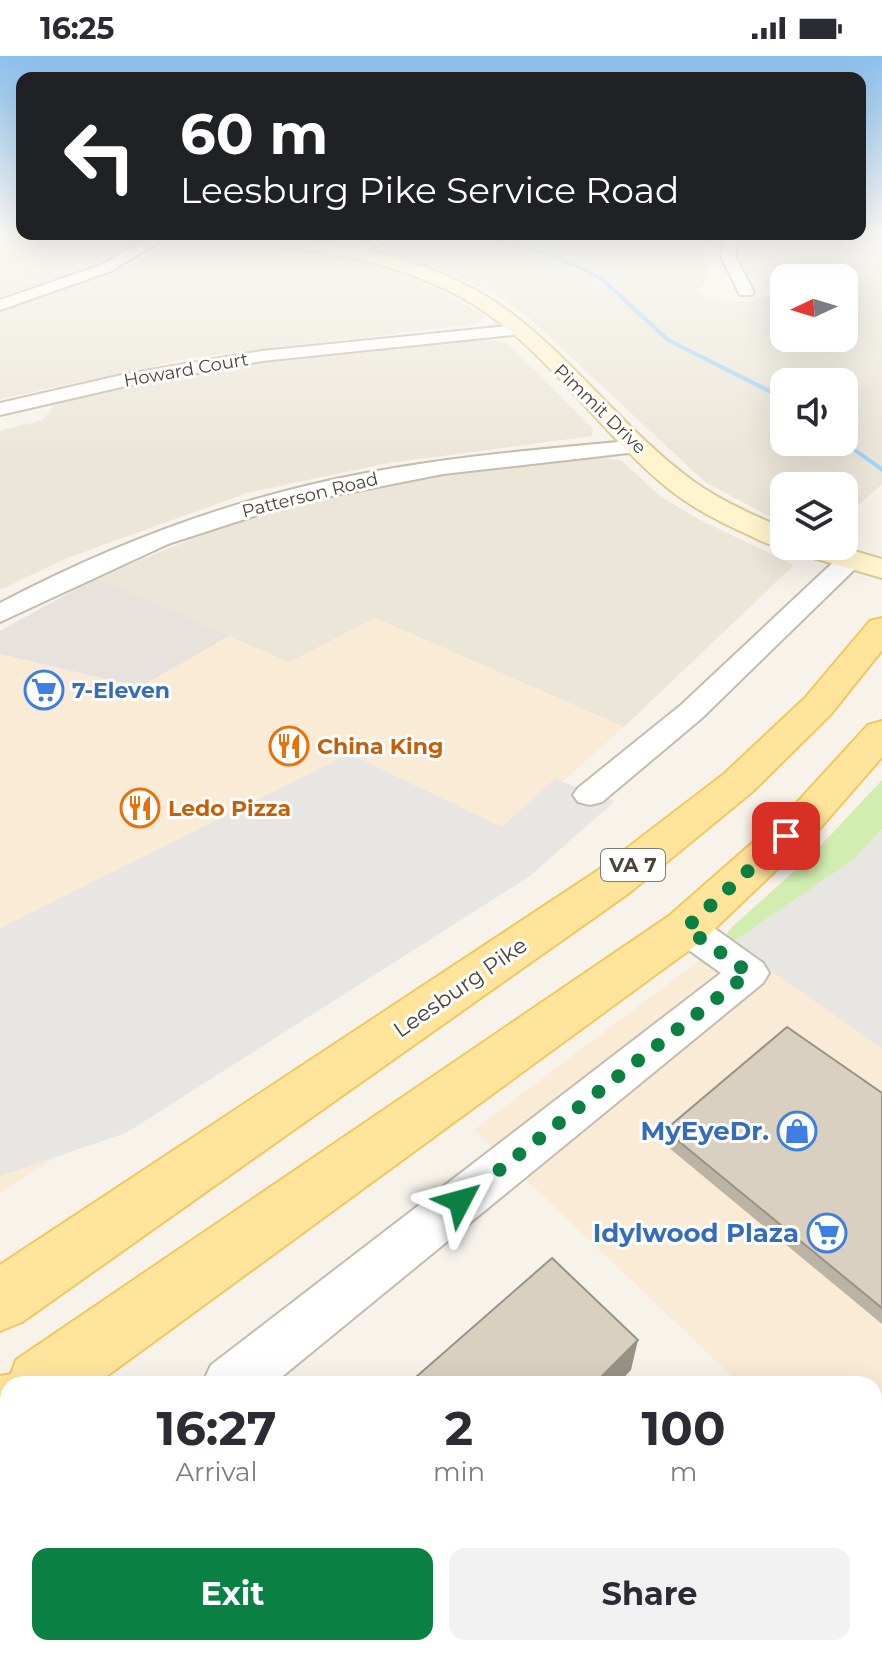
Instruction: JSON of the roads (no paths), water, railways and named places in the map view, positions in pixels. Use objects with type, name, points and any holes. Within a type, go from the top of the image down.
[{"type":"main road","name":"Leesburg Pike","points":[[0,1301],[613,882],[738,783],[818,706],[882,628]]},
{"type":"main road","points":[[51,1376],[686,928],[806,818],[882,733]]},
{"type":"street","name":"Pimmit Drive","points":[[488,307],[517,330],[638,446],[691,492],[718,509],[770,533]]},
{"type":"street","name":"Howard Court","points":[[1,415],[126,380],[262,356],[517,330]]},
{"type":"street","name":"Patterson Road","points":[[0,614],[93,565],[149,542],[274,501],[412,472],[638,446]]},
{"type":"street","points":[[590,795],[648,752],[697,708],[850,560],[882,569]]},
{"type":"street","points":[[240,1376],[749,973],[686,928]]},
{"type":"waterway","points":[[632,307],[668,340],[770,392]]},
{"type":"waterway","points":[[858,452],[882,470]]},
{"type":"place","name":"7-Eleven","points":[[44,690]]},
{"type":"place","name":"China King","points":[[289,746]]},
{"type":"place","name":"Ledo Pizza","points":[[140,808]]},
{"type":"place","name":"MyEyeDr.","points":[[797,1131]]},
{"type":"place","name":"Idylwood Plaza","points":[[827,1233]]}]
